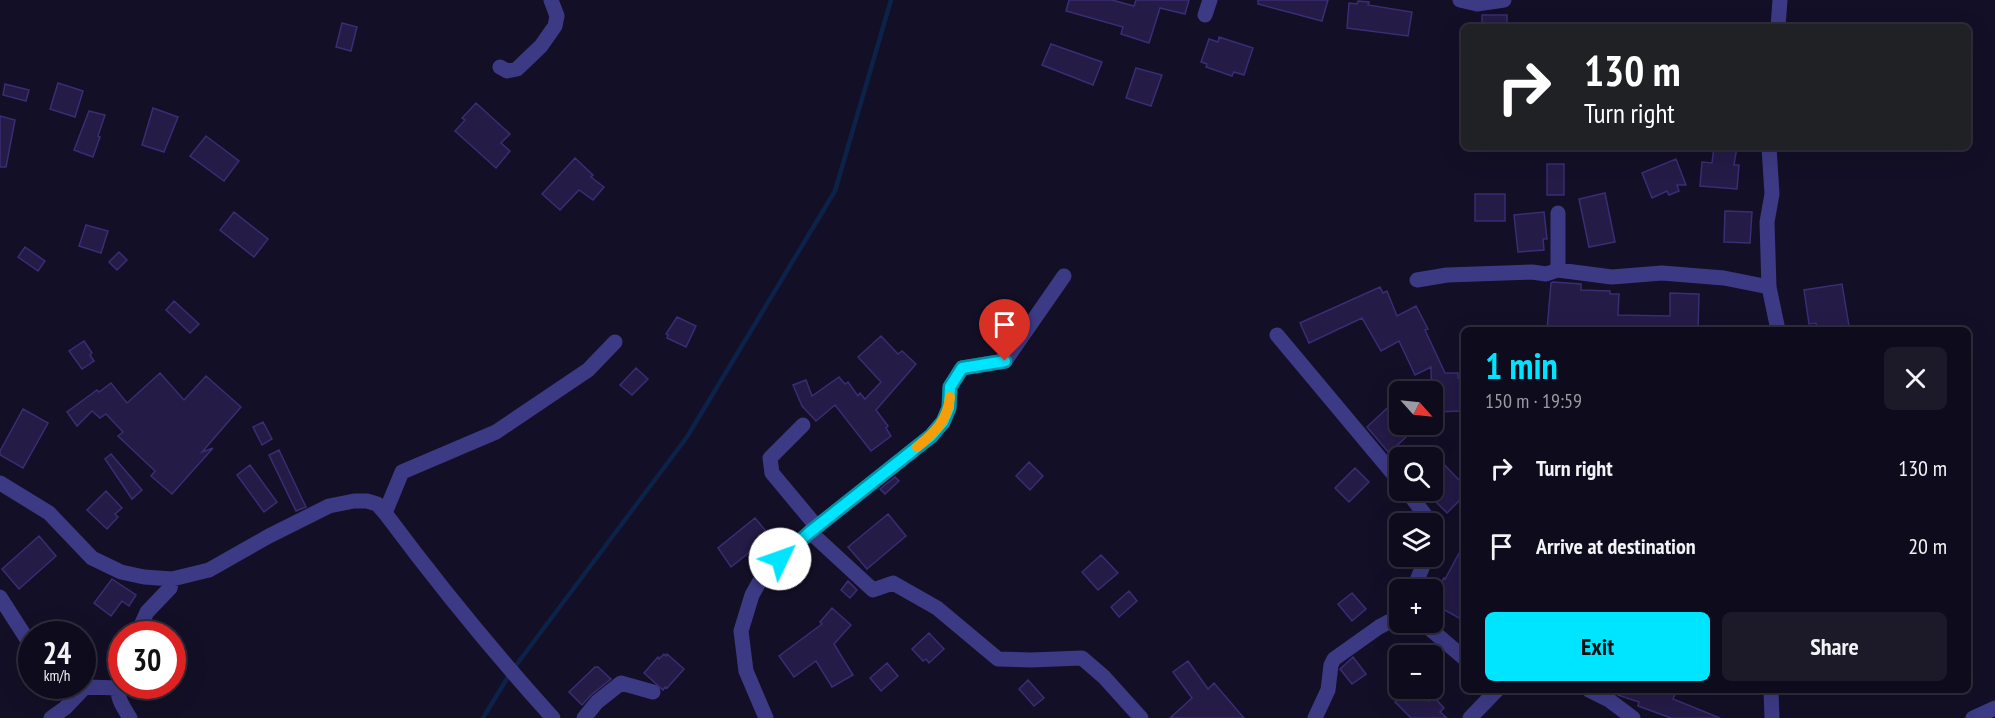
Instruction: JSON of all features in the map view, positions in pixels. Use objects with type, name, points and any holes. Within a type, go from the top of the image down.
[{"type":"street","points":[[500,67],[507,71],[517,69],[541,46],[555,26],[557,16],[551,0]]},
{"type":"street","points":[[1460,0],[1477,4],[1504,0]]},
{"type":"street","points":[[1778,24],[1780,0]]},
{"type":"street","points":[[1769,150],[1772,194],[1767,222],[1769,287],[1777,327]]},
{"type":"street","points":[[1558,213],[1558,270]]},
{"type":"street","points":[[1417,280],[1447,275],[1532,272],[1545,274],[1558,270],[1612,277],[1662,273],[1724,278],[1769,287]]},
{"type":"street","points":[[766,718],[746,671],[741,631],[752,595],[765,572],[813,529],[931,436],[943,422],[949,408],[950,387],[962,368],[1005,361],[1064,276]]},
{"type":"street","points":[[1277,335],[1389,469]]},
{"type":"street","points":[[385,513],[402,472],[496,432],[588,370],[615,342]]},
{"type":"street","points":[[803,425],[770,458],[771,473],[813,529],[873,590],[893,584],[937,608],[998,659],[1082,658],[1104,677],[1141,718]]},
{"type":"street","points":[[0,483],[49,513],[92,558],[121,572],[144,577],[172,579],[208,570],[329,506],[354,501],[377,504],[434,579],[511,672],[553,718]]},
{"type":"street","points":[[1414,501],[1424,513]]},
{"type":"street","points":[[143,621],[147,612],[170,588],[172,579]]},
{"type":"street","points":[[0,597],[18,627]]},
{"type":"street","points":[[1315,718],[1328,690],[1331,665],[1334,659],[1389,622]]},
{"type":"street","points":[[1435,633],[1461,655]]},
{"type":"street","points":[[584,718],[597,702],[621,683],[653,692]]},
{"type":"street","points":[[1470,718],[1494,693]]},
{"type":"street","points":[[1595,693],[1610,700],[1633,718]]},
{"type":"street","points":[[1772,693],[1772,718]]},
{"type":"street","points":[[51,718],[74,699]]},
{"type":"street","points":[[119,699],[130,718]]},
{"type":"street","points":[[1973,718],[1995,708]]},
{"type":"building","points":[[1069,0],[1112,0],[1134,6],[1136,0],[1189,0],[1185,14],[1160,8],[1149,43],[1121,34],[1123,27],[1066,11]]},
{"type":"building","points":[[1258,0],[1328,0],[1322,21],[1258,4]]},
{"type":"building","points":[[1358,1],[1369,2],[1368,5],[1412,12],[1408,36],[1347,28],[1349,3],[1357,4]]},
{"type":"building","points":[[1482,15],[1507,15],[1507,24],[1482,24]]},
{"type":"building","points":[[342,23],[357,27],[351,51],[336,47]]},
{"type":"building","points":[[1219,37],[1253,48],[1244,75],[1234,72],[1232,76],[1206,67],[1207,64],[1201,62],[1209,39],[1218,42]]},
{"type":"building","points":[[1051,44],[1102,62],[1093,85],[1042,65]]},
{"type":"building","points":[[1136,68],[1162,75],[1151,106],[1126,98]]},
{"type":"building","points":[[58,83],[83,91],[75,117],[50,109]]},
{"type":"building","points":[[5,84],[29,90],[26,101],[3,95]]},
{"type":"building","points":[[476,103],[510,134],[501,143],[510,151],[496,168],[455,131],[465,120],[462,118]]},
{"type":"building","points":[[153,108],[178,117],[164,152],[142,145]]},
{"type":"building","points":[[89,111],[105,115],[93,157],[74,150]]},
{"type":"building","points":[[0,116],[15,120],[6,167],[0,167]]},
{"type":"building","points":[[206,136],[239,161],[224,181],[190,156]]},
{"type":"building","points":[[1714,150],[1736,150],[1734,165],[1739,165],[1737,189],[1700,186],[1702,162],[1712,163]]},
{"type":"building","points":[[575,158],[593,175],[591,177],[604,187],[593,200],[579,190],[560,210],[542,194]]},
{"type":"building","points":[[1676,159],[1686,185],[1677,185],[1679,191],[1669,195],[1667,191],[1652,198],[1642,173]]},
{"type":"building","points":[[1547,164],[1564,164],[1564,195],[1547,195]]},
{"type":"building","points":[[1605,193],[1615,242],[1589,247],[1579,199]]},
{"type":"building","points":[[1475,194],[1505,194],[1505,221],[1475,221]]},
{"type":"building","points":[[1725,211],[1752,212],[1750,243],[1724,242]]},
{"type":"building","points":[[234,212],[268,239],[254,257],[220,230]]},
{"type":"building","points":[[1544,212],[1547,239],[1543,239],[1544,250],[1518,252],[1514,215]]},
{"type":"building","points":[[86,225],[108,231],[101,253],[79,246]]},
{"type":"building","points":[[25,247],[45,261],[38,271],[18,257]]},
{"type":"building","points":[[119,252],[127,260],[117,270],[109,262]]},
{"type":"building","points":[[1551,283],[1581,284],[1581,290],[1610,291],[1610,294],[1619,294],[1618,315],[1670,316],[1670,293],[1699,294],[1698,327],[1547,327]]},
{"type":"building","points":[[1842,284],[1849,326],[1817,327],[1816,323],[1809,324],[1804,290]]},
{"type":"building","points":[[1380,287],[1383,293],[1387,291],[1397,316],[1416,306],[1428,329],[1425,330],[1445,373],[1458,373],[1458,378],[1461,378],[1461,411],[1443,412],[1443,381],[1431,381],[1431,367],[1415,375],[1399,341],[1381,351],[1362,318],[1309,343],[1300,323]]},
{"type":"building","points":[[174,301],[199,324],[190,333],[166,310]]},
{"type":"building","points":[[677,317],[696,326],[686,347],[667,338],[666,334]]},
{"type":"building","points":[[881,336],[898,354],[902,351],[916,364],[876,410],[888,426],[886,428],[891,436],[871,451],[835,405],[816,421],[802,406],[793,385],[806,380],[812,396],[839,377],[845,384],[848,382],[858,396],[860,393],[865,399],[881,382],[858,357]]},
{"type":"building","points":[[84,341],[94,361],[82,369],[69,351]]},
{"type":"building","points":[[636,368],[648,379],[632,395],[620,385]]},
{"type":"building","points":[[160,373],[184,400],[206,376],[241,407],[202,452],[213,448],[172,494],[151,476],[155,471],[118,436],[123,432],[106,414],[100,418],[92,411],[77,426],[67,412],[97,390],[99,392],[111,383],[127,403]]},
{"type":"building","points":[[1389,406],[1389,435],[1408,435],[1395,447],[1389,447],[1389,453],[1367,427]]},
{"type":"building","points":[[23,409],[48,423],[23,468],[0,455],[0,451]]},
{"type":"building","points":[[263,422],[272,439],[262,445],[253,427]]},
{"type":"building","points":[[279,450],[306,507],[296,511],[269,455]]},
{"type":"building","points":[[111,454],[142,490],[132,499],[105,459]]},
{"type":"building","points":[[1029,462],[1043,476],[1030,490],[1016,476]]},
{"type":"building","points":[[1443,463],[1461,482],[1461,499],[1447,513],[1435,501],[1443,501]]},
{"type":"building","points":[[250,465],[277,502],[264,512],[237,475]]},
{"type":"building","points":[[1355,468],[1369,482],[1349,502],[1335,488]]},
{"type":"building","points":[[895,477],[899,481],[885,494],[880,489]]},
{"type":"building","points":[[106,491],[122,508],[115,514],[118,517],[107,529],[87,510]]},
{"type":"building","points":[[888,514],[906,536],[867,569],[848,547]]},
{"type":"building","points":[[755,518],[770,536],[731,567],[718,548]]},
{"type":"building","points":[[39,536],[56,556],[19,589],[2,569]]},
{"type":"building","points":[[1461,550],[1461,614],[1459,618],[1443,609],[1444,578]]},
{"type":"building","points":[[1101,555],[1118,573],[1098,590],[1082,572]]},
{"type":"building","points":[[112,579],[136,595],[129,606],[122,601],[111,616],[94,603]]},
{"type":"building","points":[[848,581],[857,590],[850,598],[841,590]]},
{"type":"building","points":[[1129,591],[1137,601],[1119,617],[1111,607]]},
{"type":"building","points":[[1352,593],[1366,609],[1352,621],[1338,604]]},
{"type":"building","points":[[832,608],[851,625],[834,644],[853,675],[832,687],[816,661],[794,677],[779,656],[822,624],[820,622]]},
{"type":"building","points":[[929,633],[944,649],[929,663],[926,659],[923,661],[912,649]]},
{"type":"building","points":[[664,654],[684,669],[663,690],[644,673],[658,657],[659,659]]},
{"type":"building","points":[[1353,657],[1366,674],[1352,684],[1340,669]]},
{"type":"building","points":[[1188,661],[1208,689],[1214,683],[1244,718],[1170,718],[1192,698],[1173,672]]},
{"type":"building","points":[[887,663],[898,676],[881,691],[870,678]]},
{"type":"building","points":[[595,667],[611,679],[582,705],[569,692]]},
{"type":"building","points":[[1028,680],[1044,698],[1034,706],[1019,689]]},
{"type":"building","points":[[1615,693],[1676,693],[1673,699],[1720,718],[1671,718],[1638,706],[1639,702]]},
{"type":"building","points":[[1398,699],[1427,699],[1429,701],[1436,699],[1444,708],[1440,712],[1447,718],[1411,718],[1395,702]]},
{"type":"waterway","points":[[483,718],[511,672],[687,437],[835,191],[891,0]]},
{"type":"slow traffic","points":[[917,447],[943,422],[949,408],[950,397]]},
{"type":"route","points":[[780,559],[810,532],[931,436],[943,422],[949,408],[950,387],[962,368],[1005,361]]}]
